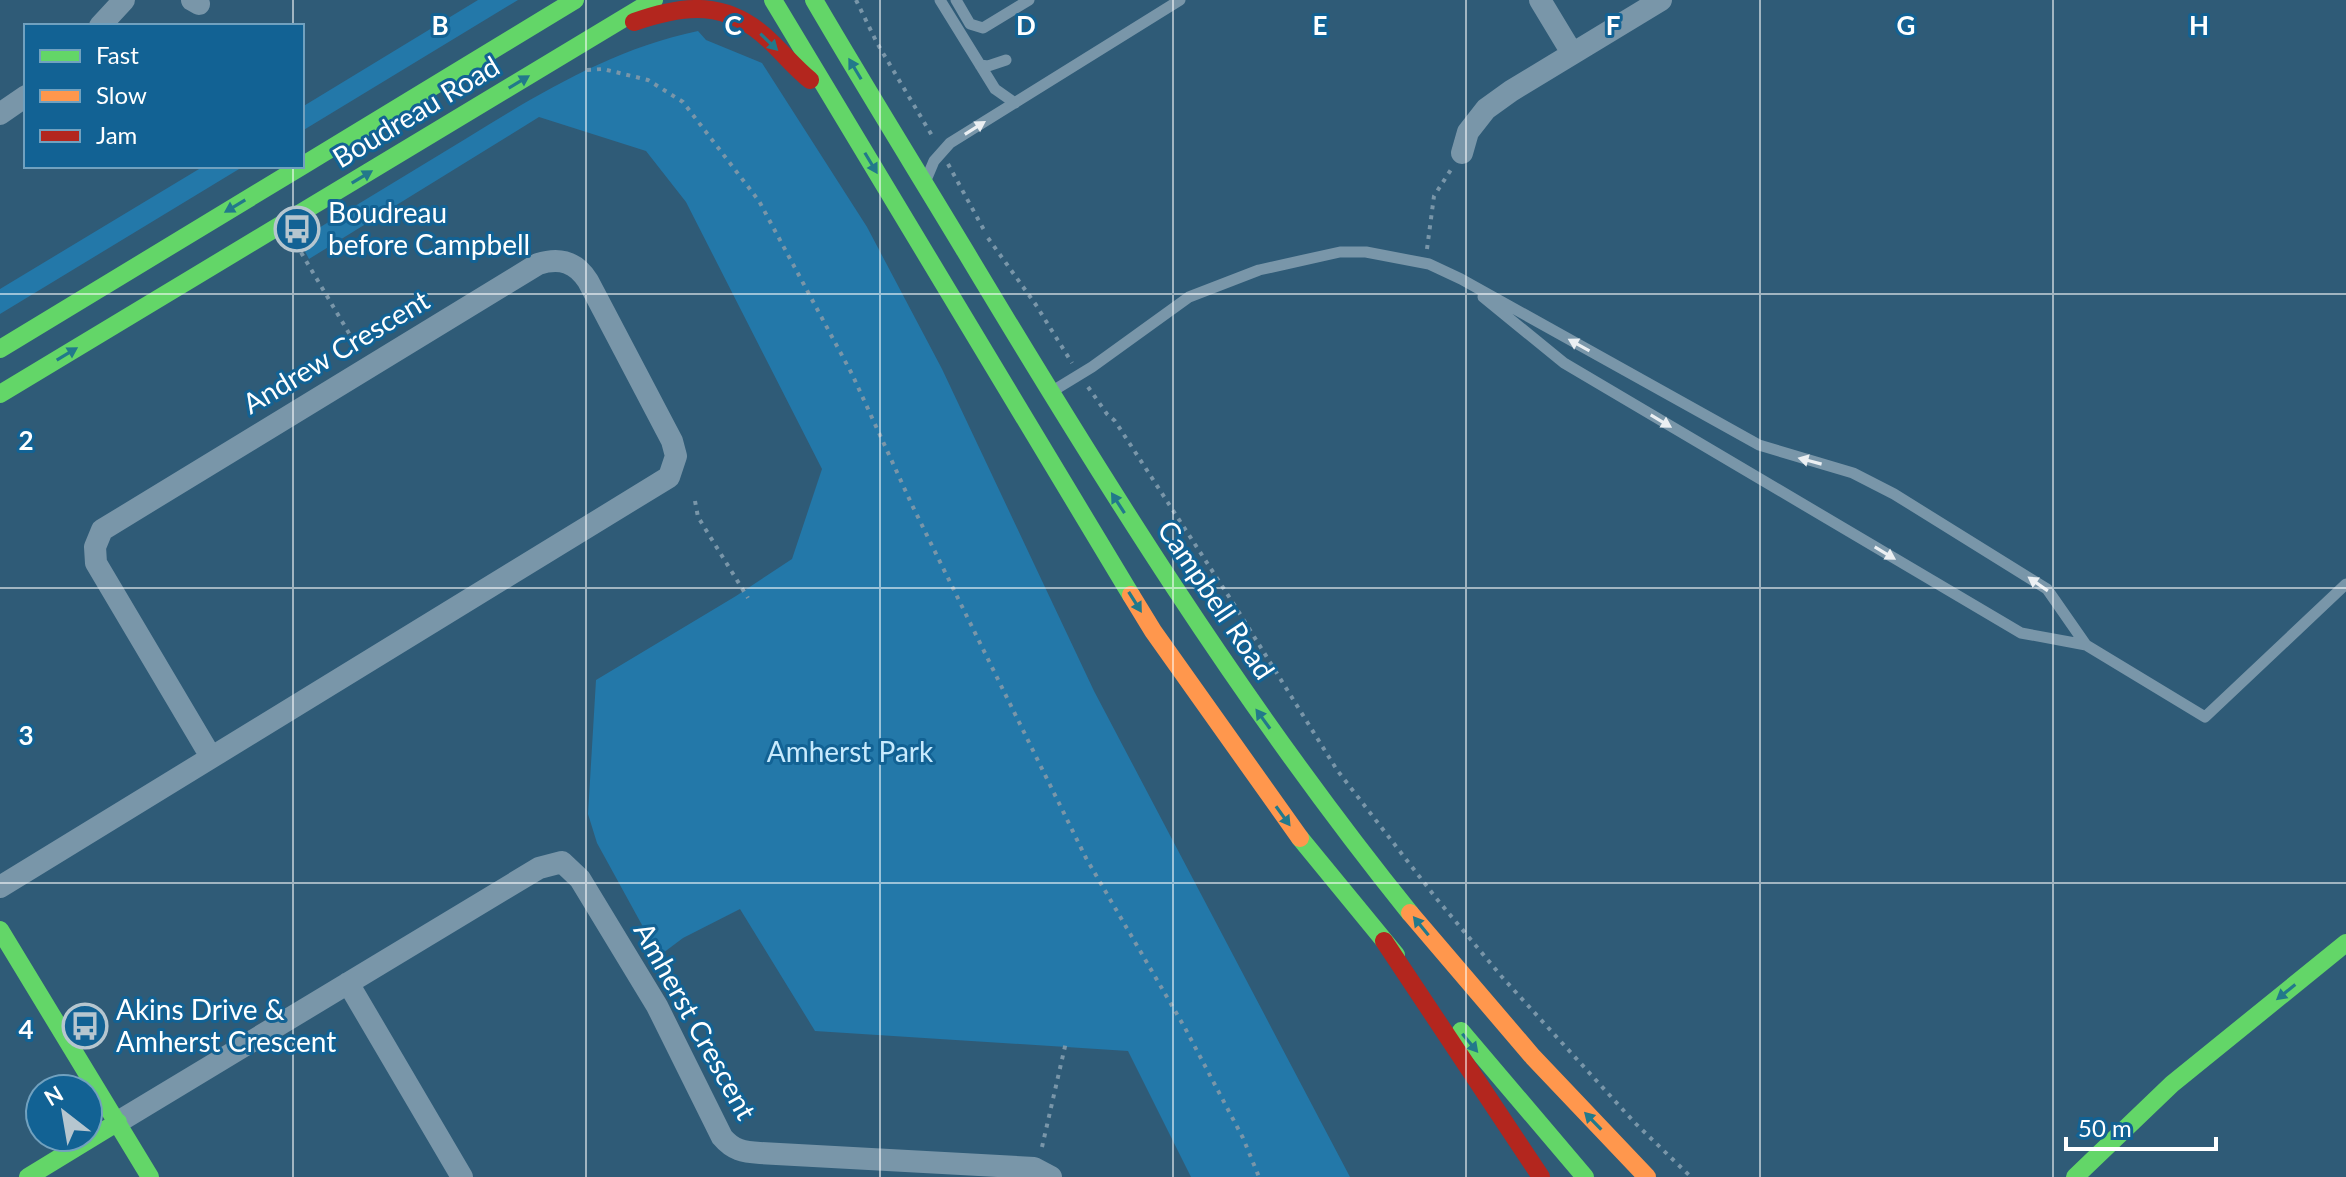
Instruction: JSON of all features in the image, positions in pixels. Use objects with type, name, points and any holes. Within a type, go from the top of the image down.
[{"type":"main road","name":"Boudreau Road","points":[[304,165],[575,0]]},
{"type":"main road","name":"Boudreau Road","points":[[0,394],[654,0]]},
{"type":"main road","points":[[773,0],[1153,631],[1290,825],[1384,941],[1585,1177]]},
{"type":"main road","name":"Campbell Road","points":[[814,0],[1050,393],[1187,610],[1352,840],[1423,930],[1543,1069],[1647,1177]]},
{"type":"main road","points":[[828,0],[838,41]]},
{"type":"main road","points":[[595,36],[667,10],[694,5],[718,8],[765,37],[789,63],[830,97]]},
{"type":"main road","name":"Boudreau Road","points":[[0,349],[299,168]]},
{"type":"main road","points":[[0,930],[150,1177]]},
{"type":"main road","points":[[1384,941],[1507,1131],[1541,1177]]},
{"type":"main road","points":[[2075,1177],[2153,1101],[2346,943]]},
{"type":"main road","points":[[28,1177],[118,1122]]},
{"type":"street","points":[[102,24],[124,0]]},
{"type":"street","points":[[1540,0],[1572,53]]},
{"type":"street","points":[[1462,153],[1468,132],[1486,109],[1661,0]]},
{"type":"street","points":[[0,114],[24,97]]},
{"type":"street","name":"Andrew Crescent","points":[[0,887],[662,483],[673,471],[676,456],[672,441],[588,281],[579,270],[566,262],[553,260],[538,264],[110,523],[97,538],[94,556],[101,573],[211,757]]},
{"type":"street","points":[[1020,411],[1050,393]]},
{"type":"street","name":"Amherst Crescent","points":[[118,1122],[539,868],[562,862],[580,879],[657,1006],[729,1146],[760,1153],[1034,1168],[1051,1177]]},
{"type":"street","points":[[348,983],[462,1177]]},
{"type":"lane","points":[[940,0],[995,89],[1015,103]]},
{"type":"lane","points":[[956,0],[970,24],[983,28],[1029,0]]},
{"type":"lane","points":[[924,184],[941,152],[950,143],[1180,0]]},
{"type":"lane","points":[[980,65],[988,66],[1006,60]]},
{"type":"lane","points":[[1050,393],[1092,367],[1189,297],[1246,275],[1340,252],[1366,252],[1425,264],[1461,279],[1759,445],[1853,473],[1894,494],[2047,589],[2086,645]]},
{"type":"lane","points":[[1461,279],[1564,363],[2021,633],[2086,645],[2205,717],[2346,584]]},
{"type":"path","points":[[856,0],[877,43],[988,236],[1051,327],[1052,335]]},
{"type":"path","points":[[580,71],[603,69],[630,74],[648,80],[683,102],[759,201],[852,374],[912,505],[1086,858],[1185,1028],[1243,1138],[1259,1177]]},
{"type":"path","points":[[1425,264],[1434,196],[1462,153]]},
{"type":"path","points":[[293,239],[369,367]]},
{"type":"path","points":[[1107,414],[1115,421],[1235,606],[1337,770],[1389,838],[1533,1013],[1635,1123],[1691,1177]]},
{"type":"path","points":[[695,501],[698,517],[748,598]]},
{"type":"path","points":[[1042,1147],[1066,1042]]},
{"type":"green space","points":[[478,0],[518,0],[304,130],[304,106]]},
{"type":"green space","name":"Amherst Park","points":[[698,31],[706,40],[762,63],[867,227],[942,369],[1094,691],[1350,1177],[1191,1177],[1128,1051],[815,1031],[740,909],[683,938],[659,956],[597,843],[588,814],[596,680],[792,559],[822,469],[686,202],[646,151],[539,117],[309,259],[299,240],[578,74],[636,49]]},
{"type":"green space","points":[[201,168],[241,168],[0,314],[0,289]]},
{"type":"traffic: fast","points":[[304,165],[575,0]]},
{"type":"traffic: fast","points":[[0,394],[654,0]]},
{"type":"traffic: fast","points":[[773,0],[1131,595]]},
{"type":"traffic: fast","points":[[814,0],[1069,421],[1176,589],[1289,753],[1410,913]]},
{"type":"traffic: fast","points":[[0,349],[299,168]]},
{"type":"traffic: fast","points":[[1300,838],[1396,955]]},
{"type":"traffic: fast","points":[[0,930],[150,1177]]},
{"type":"traffic: fast","points":[[2075,1177],[2172,1084],[2346,943]]},
{"type":"traffic: fast","points":[[1461,1031],[1585,1177]]},
{"type":"traffic: fast","points":[[28,1177],[118,1122]]},
{"type":"traffic: slow","points":[[1131,595],[1153,631],[1300,838]]},
{"type":"traffic: slow","points":[[1410,913],[1533,1057],[1647,1177]]},
{"type":"traffic: jam","points":[[634,22],[688,9],[721,12],[753,27],[810,80]]},
{"type":"traffic: jam","points":[[1384,941],[1541,1177]]},
{"type":"place","name":"Boudreau before Campbell","points":[[297,229]]},
{"type":"place","name":"Akins Drive & Amherst Crescent","points":[[85,1026]]}]
